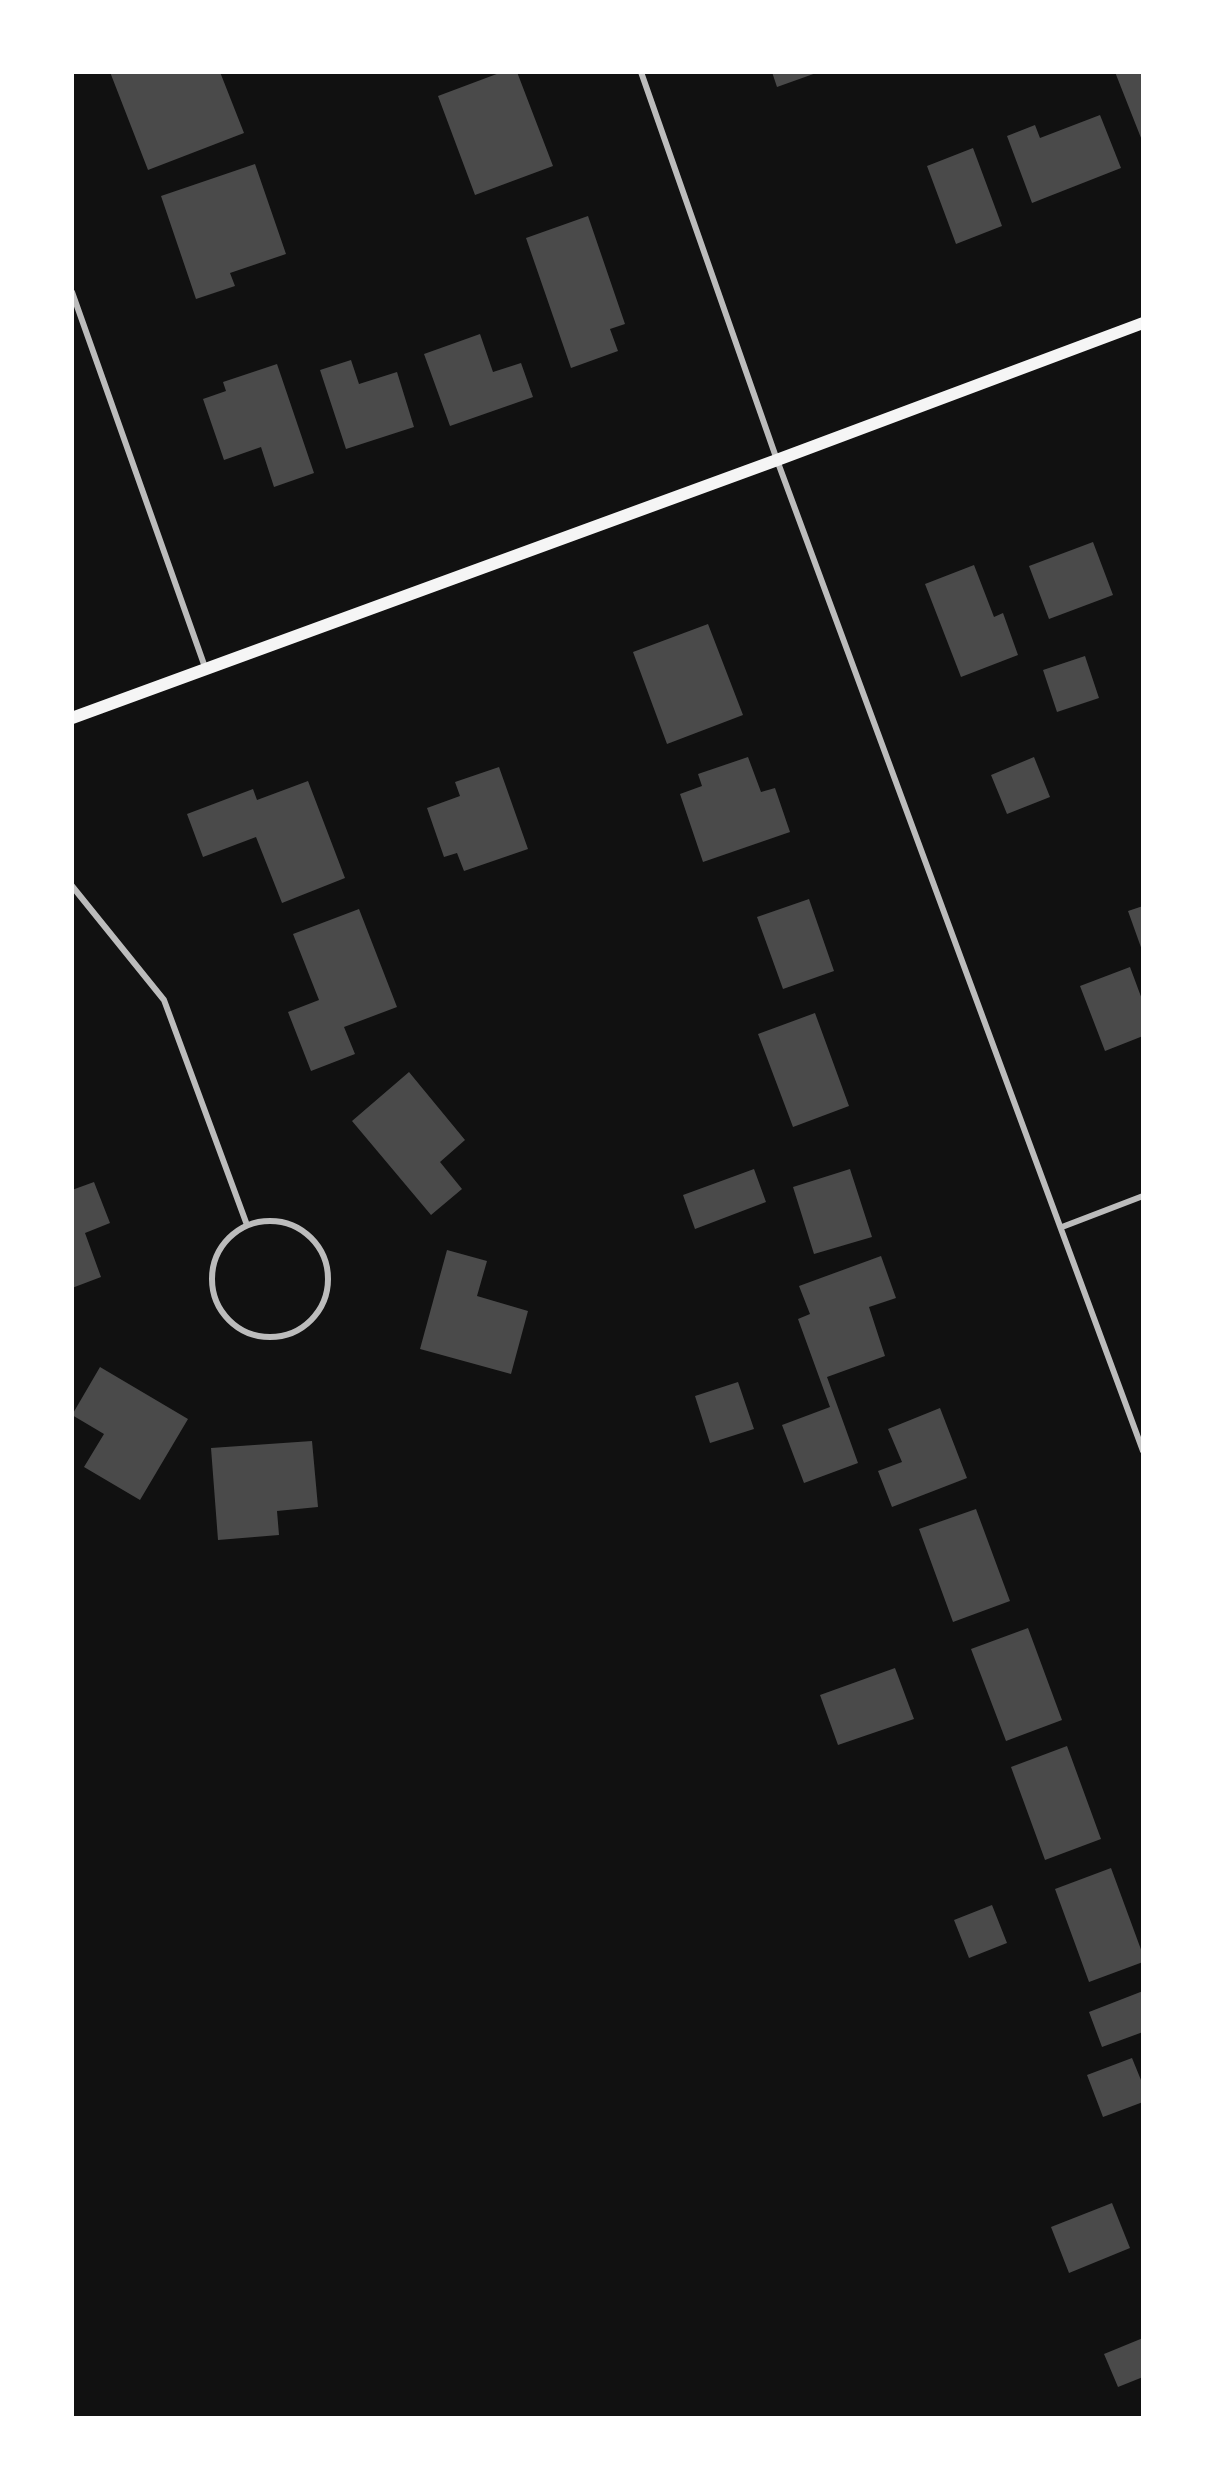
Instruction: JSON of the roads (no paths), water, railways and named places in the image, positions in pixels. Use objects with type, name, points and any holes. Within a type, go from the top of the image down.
[{"type":"main road","points":[[72,718],[777,460],[1143,323]]},
{"type":"street","points":[[641,72],[777,460],[1143,1451]]},
{"type":"street","points":[[72,292],[206,670]]},
{"type":"street","points":[[72,886],[164,1000],[247,1225]]},
{"type":"street","points":[[1062,1227],[1143,1196]]},
{"type":"street","points":[[269,1221],[291,1225],[310,1238],[324,1257],[328,1279],[324,1302],[312,1321],[292,1334],[270,1338],[248,1334],[229,1321],[216,1302],[211,1280],[215,1257],[228,1238],[247,1225],[269,1221]]}]
